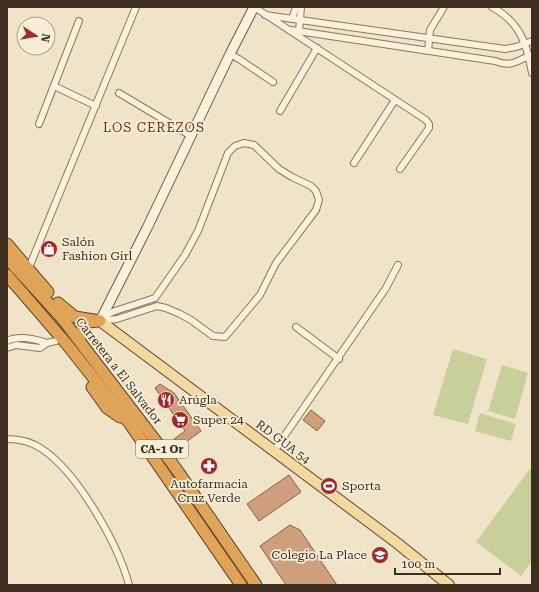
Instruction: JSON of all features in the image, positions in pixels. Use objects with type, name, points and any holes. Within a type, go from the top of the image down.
[{"type":"highway","points":[[7,244],[83,334],[151,428],[158,444]]},
{"type":"highway","name":"Carretera a El Salvador","points":[[7,258],[61,317],[158,444],[256,585]]},
{"type":"highway","name":"Carretera a El Salvador","points":[[7,275],[65,342],[130,424],[241,585]]},
{"type":"highway","points":[[7,286],[51,342],[108,408],[130,424]]},
{"type":"highway","points":[[58,303],[75,317],[100,321]]},
{"type":"highway","points":[[83,334],[83,325],[86,323],[100,321]]},
{"type":"main road","name":"RD GUA 54","points":[[100,321],[397,543],[449,585]]},
{"type":"street","points":[[28,270],[136,7]]},
{"type":"street","points":[[100,321],[147,228],[190,136],[254,7],[426,120],[429,124],[429,128],[400,169]]},
{"type":"street","points":[[292,19],[296,7]]},
{"type":"street","points":[[299,31],[301,7]]},
{"type":"street","points":[[428,51],[430,30],[444,7]]},
{"type":"street","points":[[492,7],[505,14],[514,23],[530,55],[532,73]]},
{"type":"street","points":[[265,15],[505,49],[532,41]]},
{"type":"street","points":[[39,124],[79,21]]},
{"type":"street","points":[[354,40],[355,28]]},
{"type":"street","points":[[287,29],[495,61],[506,65],[512,64],[530,55]]},
{"type":"street","points":[[280,111],[317,48]]},
{"type":"street","points":[[230,54],[273,82]]},
{"type":"street","points":[[54,86],[96,106]]},
{"type":"street","points":[[119,93],[190,136]]},
{"type":"street","points":[[354,163],[395,100]]},
{"type":"street","points":[[244,143],[254,145],[279,168],[292,177],[311,186],[316,191],[318,200],[316,210],[276,263],[260,295],[225,337],[213,336],[185,316],[172,310],[157,306],[117,319],[100,321],[115,311],[155,298],[185,255],[204,218],[228,154],[235,146],[244,143]]},
{"type":"street","points":[[274,451],[339,359],[386,288],[398,265]]},
{"type":"street","points":[[155,298],[157,306]]},
{"type":"street","points":[[296,327],[339,359]]},
{"type":"street","points":[[7,341],[14,337],[51,342]]},
{"type":"street","points":[[7,348],[16,345],[40,348],[51,342]]},
{"type":"street","points":[[7,439],[15,439],[30,443],[42,449],[67,472],[89,502],[117,550],[129,585]]},
{"type":"green space","points":[[453,349],[487,359],[468,424],[433,415]]},
{"type":"green space","points":[[502,365],[528,373],[515,419],[488,411]]},
{"type":"green space","points":[[480,413],[516,424],[511,441],[475,431]]},
{"type":"green space","points":[[532,466],[532,561],[521,576],[476,542]]},
{"type":"building","name":"Salón Fashion Girl","points":[[47,242],[56,246],[52,257],[42,252]]},
{"type":"building","points":[[160,384],[174,393],[201,431],[179,447],[174,439],[185,431],[155,388]]},
{"type":"building","points":[[311,410],[325,421],[317,431],[303,420]]},
{"type":"building","name":"Autofarmacia Cruz Verde","points":[[213,459],[218,467],[205,474],[200,466]]},
{"type":"building","points":[[289,475],[301,492],[259,521],[247,504]]},
{"type":"building","points":[[290,525],[300,530],[337,585],[286,585],[260,546]]},
{"type":"place","name":"Salón Fashion Girl","points":[[49,249]]},
{"type":"place","name":"Arúgla","points":[[166,400]]},
{"type":"place","name":"Super 24","points":[[180,420]]},
{"type":"place","name":"Autofarmacia Cruz Verde","points":[[209,466]]},
{"type":"place","name":"Sporta","points":[[329,486]]},
{"type":"place","name":"Colegio La Place","points":[[380,555]]},
{"type":"district","name":"LOS CEREZOS","points":[[154,127]]}]
